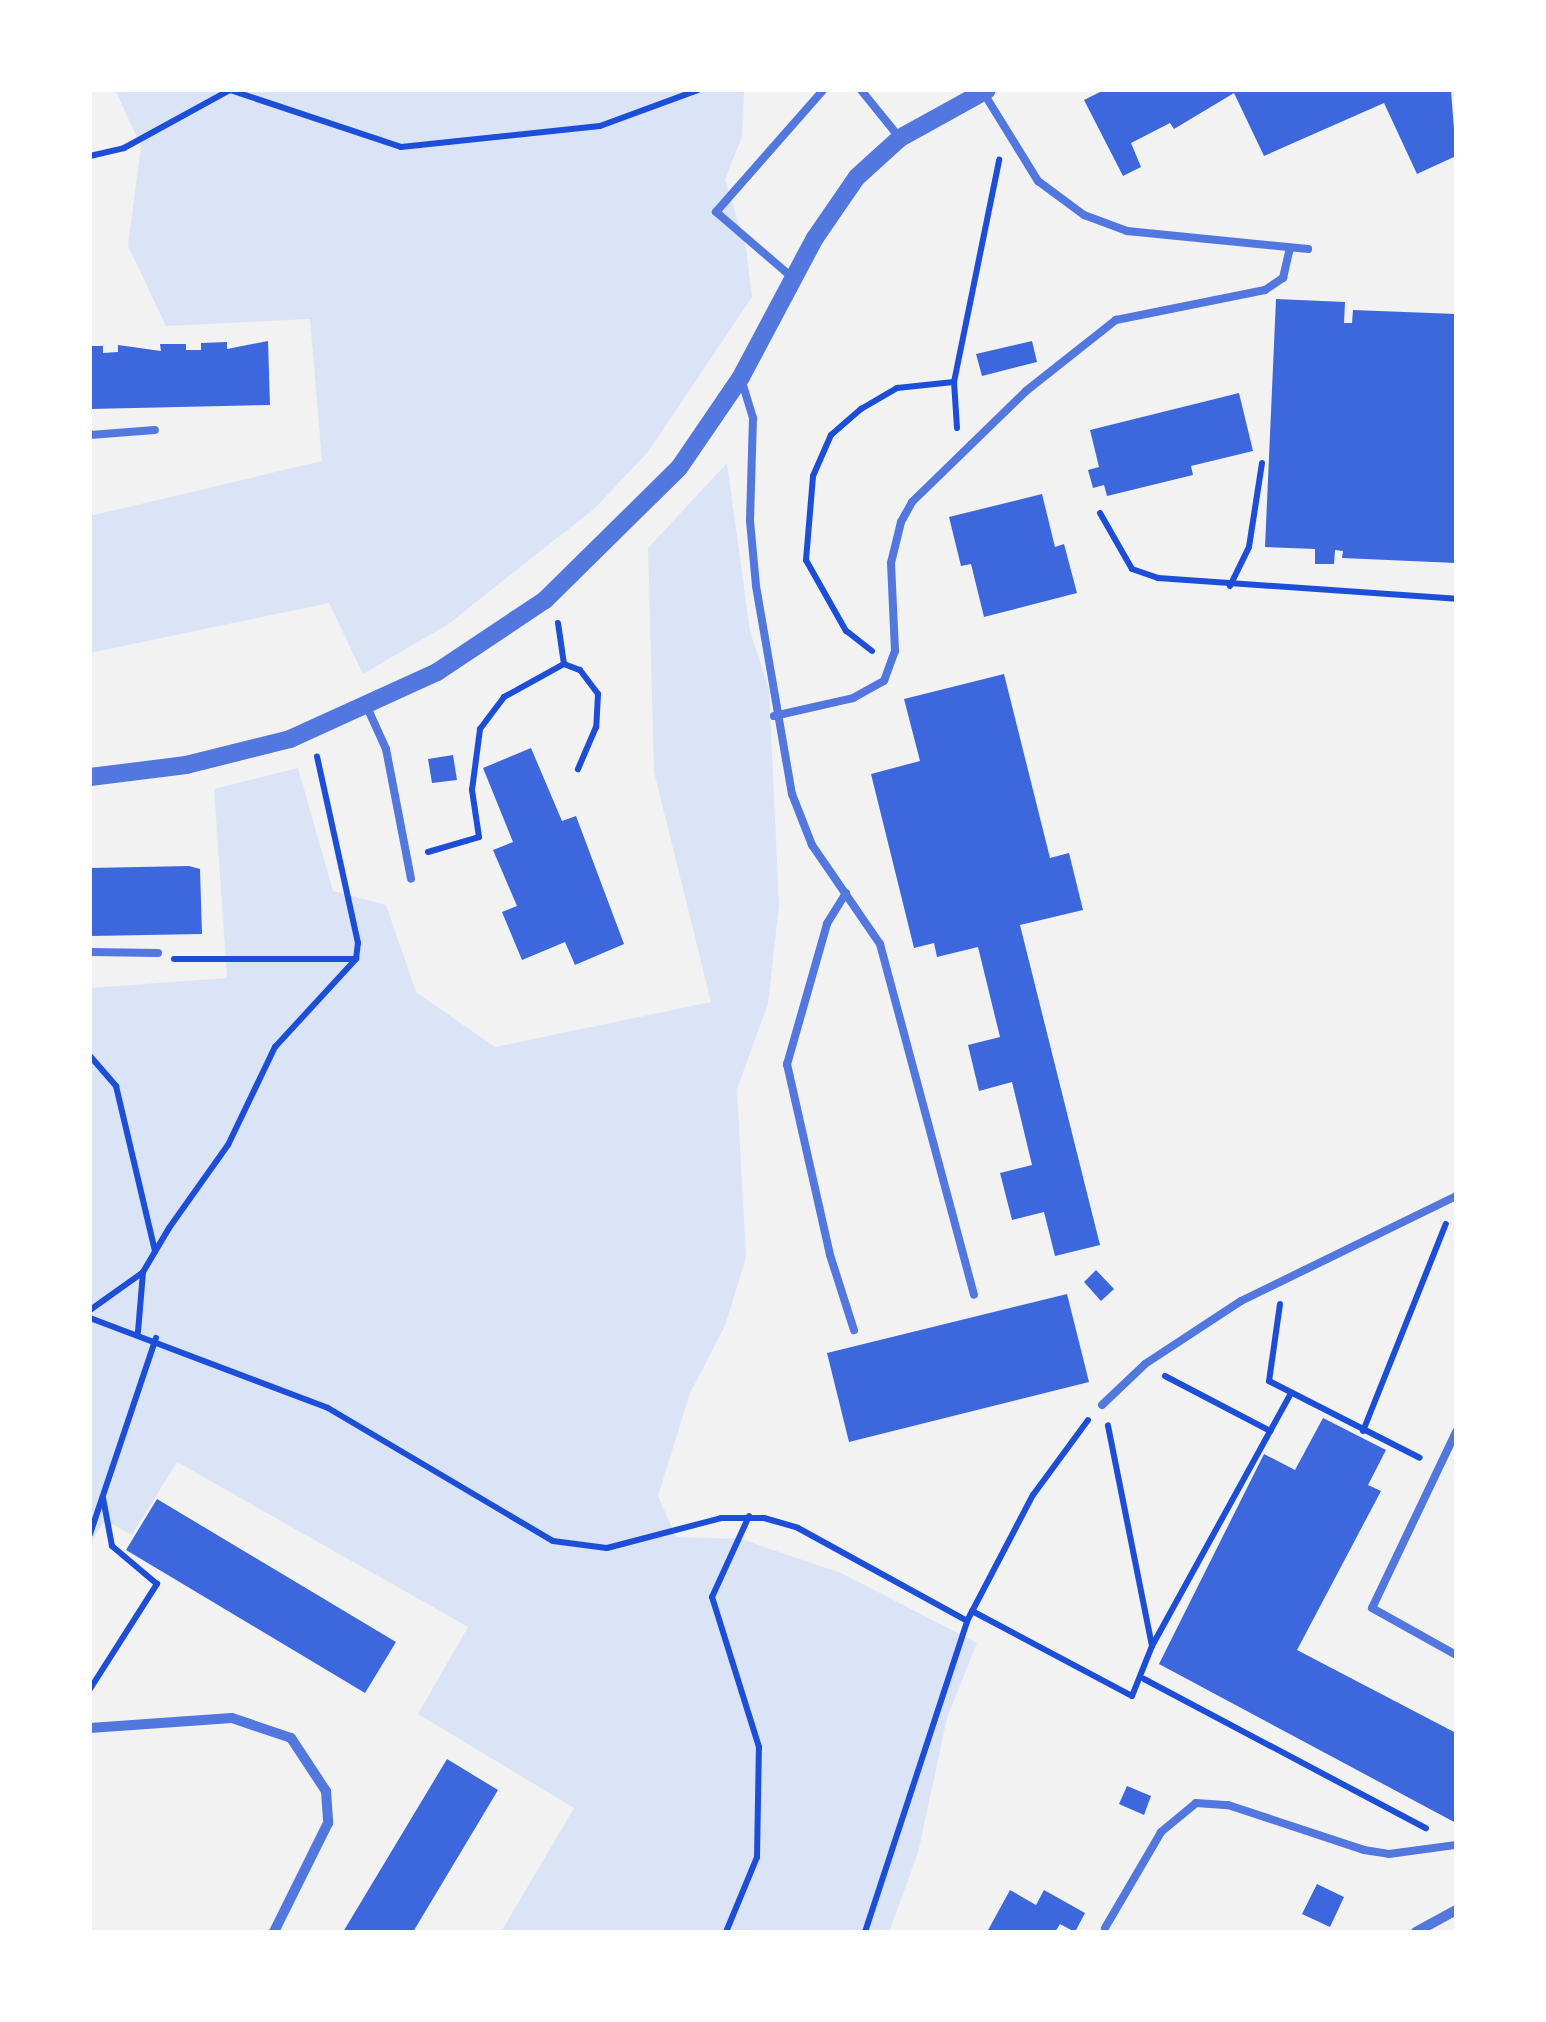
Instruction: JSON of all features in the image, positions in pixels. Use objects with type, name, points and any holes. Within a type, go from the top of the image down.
[{"type":"street","points":[[90,777],[186,764],[312,730],[367,708],[484,644],[545,600],[662,488],[741,377],[857,177],[900,138],[985,91]]},
{"type":"street","points":[[90,1728],[232,1718],[292,1738],[326,1791],[328,1824],[274,1932]]},
{"type":"street","points":[[1416,1932],[1456,1910]]},
{"type":"lane","points":[[794,280],[716,212],[823,90]]},
{"type":"lane","points":[[861,90],[900,138]]},
{"type":"lane","points":[[985,91],[1005,134],[1038,181],[1084,215],[1126,230],[1308,249]]},
{"type":"lane","points":[[774,716],[853,698],[893,668],[893,541],[912,502],[959,456],[1104,327],[1266,290],[1283,278],[1290,248]]},
{"type":"lane","points":[[741,377],[753,418],[750,521],[774,716],[792,794],[812,846],[880,944],[900,1000],[974,1295]]},
{"type":"lane","points":[[90,435],[155,430]]},
{"type":"lane","points":[[367,708],[386,749],[411,879]]},
{"type":"lane","points":[[846,894],[827,924],[788,1064],[830,1256],[854,1330]]},
{"type":"lane","points":[[90,952],[158,953]]},
{"type":"lane","points":[[1102,1405],[1146,1364],[1288,1279],[1456,1196]]},
{"type":"lane","points":[[1456,1432],[1372,1608],[1456,1654]]},
{"type":"lane","points":[[1105,1928],[1161,1832],[1196,1804],[1228,1805],[1364,1850],[1389,1854],[1456,1846]]},
{"type":"path","points":[[90,156],[124,148],[230,90],[402,148],[600,126],[698,90]]},
{"type":"path","points":[[959,456],[954,382],[1005,134]]},
{"type":"path","points":[[893,668],[846,631],[822,596],[806,560],[807,499],[831,435],[861,408],[898,388],[954,382]]},
{"type":"path","points":[[1230,586],[1249,547],[1262,463]]},
{"type":"path","points":[[1100,513],[1132,569],[1230,586],[1456,599]]},
{"type":"path","points":[[545,600],[557,618],[564,664]]},
{"type":"path","points":[[407,856],[479,836],[472,790],[480,729],[504,697],[564,664],[580,670],[598,694],[596,726],[578,768]]},
{"type":"path","points":[[90,1310],[143,1272],[228,1145],[275,1046],[356,958],[358,944],[312,730]]},
{"type":"path","points":[[158,953],[187,964],[234,955],[356,958]]},
{"type":"path","points":[[90,1056],[116,1086],[155,1252]]},
{"type":"path","points":[[1363,1432],[1448,1220]]},
{"type":"path","points":[[138,1332],[143,1272]]},
{"type":"path","points":[[1288,1279],[1268,1363],[1269,1381],[1363,1432],[1440,1466]]},
{"type":"path","points":[[90,1318],[156,1338],[328,1408],[552,1541],[618,1546],[721,1518],[749,1516],[798,1528],[967,1620]]},
{"type":"path","points":[[90,1534],[156,1338]]},
{"type":"path","points":[[1146,1364],[1270,1431]]},
{"type":"path","points":[[972,1610],[1132,1696],[1144,1679],[1152,1646],[1291,1393]]},
{"type":"path","points":[[864,1932],[967,1620],[1032,1495],[1102,1405]]},
{"type":"path","points":[[1102,1405],[1116,1451],[1152,1646]]},
{"type":"path","points":[[90,1689],[157,1584],[112,1546],[103,1498]]},
{"type":"path","points":[[726,1932],[757,1857],[759,1746],[712,1598],[749,1516]]},
{"type":"path","points":[[1144,1679],[1443,1837]]},
{"type":"shaded area","points":[[115,90],[744,90],[742,137],[725,179],[746,248],[752,297],[648,452],[594,509],[447,625],[363,674],[329,603],[90,653],[90,516],[322,461],[310,319],[166,326],[128,246],[141,146]]},
{"type":"shaded area","points":[[727,463],[750,631],[769,689],[779,905],[768,1004],[737,1089],[746,1257],[725,1326],[690,1393],[658,1496],[676,1537],[741,1539],[841,1573],[977,1643],[947,1718],[918,1853],[889,1932],[501,1932],[574,1808],[418,1714],[468,1627],[177,1462],[132,1535],[105,1520],[90,1544],[90,988],[227,978],[214,789],[298,768],[333,891],[386,905],[416,992],[495,1047],[711,1002],[654,772],[648,548]]},
{"type":"building","points":[[1104,90],[1451,90],[1456,156],[1417,174],[1384,103],[1264,156],[1234,93],[1174,129],[1170,123],[1131,143],[1141,167],[1123,176],[1084,100]]},
{"type":"building","points":[[1276,299],[1345,302],[1344,323],[1352,323],[1353,310],[1456,314],[1456,563],[1342,558],[1343,551],[1335,550],[1334,564],[1315,564],[1315,549],[1265,547]]},
{"type":"building","points":[[268,341],[270,405],[90,409],[90,346],[103,346],[103,353],[118,352],[118,345],[161,351],[160,344],[186,344],[186,350],[201,350],[201,343],[227,342],[227,349]]},
{"type":"building","points":[[1032,341],[1037,362],[982,376],[976,354]]},
{"type":"building","points":[[1239,393],[1253,451],[1191,466],[1193,475],[1107,496],[1104,485],[1093,488],[1088,470],[1099,467],[1090,430]]},
{"type":"building","points":[[1042,494],[1055,547],[1064,544],[1077,593],[984,617],[971,564],[961,566],[949,517]]},
{"type":"building","points":[[1004,674],[1050,858],[1069,853],[1083,910],[1020,925],[1100,1245],[1055,1256],[1044,1212],[1012,1220],[1000,1173],[1032,1165],[1012,1082],[979,1091],[968,1045],[1000,1037],[978,947],[937,957],[934,943],[914,948],[871,774],[920,761],[904,699]]},
{"type":"building","points":[[531,748],[562,821],[576,816],[624,944],[575,965],[565,942],[522,960],[502,912],[517,906],[493,850],[513,842],[483,768]]},
{"type":"building","points":[[453,755],[457,780],[432,783],[428,759]]},
{"type":"building","points":[[90,868],[200,869],[202,934],[90,936]]},
{"type":"building","points":[[1096,1270],[1114,1289],[1101,1301],[1084,1282]]},
{"type":"building","points":[[1067,1294],[1089,1382],[849,1442],[827,1353]]},
{"type":"building","points":[[1323,1418],[1386,1450],[1368,1485],[1381,1491],[1297,1650],[1456,1733],[1456,1823],[1159,1664],[1264,1454],[1295,1470]]},
{"type":"building","points":[[157,1499],[396,1642],[365,1693],[126,1550]]},
{"type":"building","points":[[447,1759],[498,1790],[413,1932],[343,1932]]},
{"type":"building","points":[[1127,1786],[1151,1796],[1144,1815],[1119,1804]]},
{"type":"building","points":[[1317,1884],[1344,1897],[1330,1927],[1302,1914]]},
{"type":"building","points":[[1010,1890],[1036,1905],[1044,1890],[1085,1913],[1075,1932],[1060,1924],[1055,1932],[987,1932]]}]
